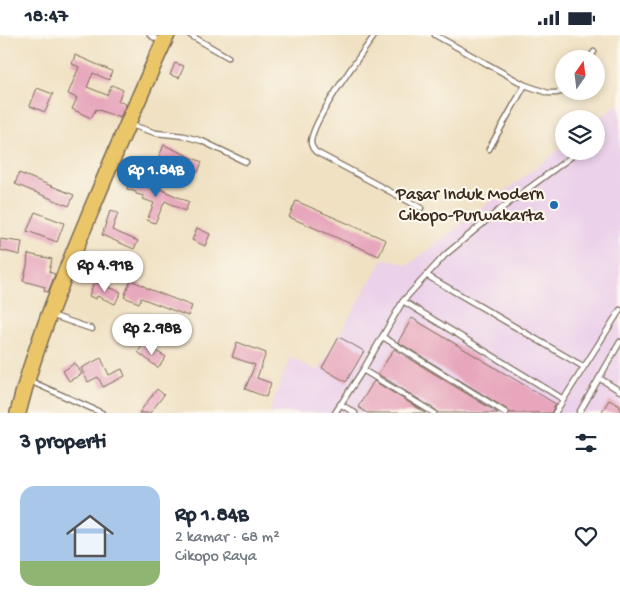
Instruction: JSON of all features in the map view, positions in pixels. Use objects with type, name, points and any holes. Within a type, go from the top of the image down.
[{"type":"highway","points":[[18,413],[26,379],[68,267],[165,39]]},
{"type":"lane","points":[[150,35],[165,39]]},
{"type":"lane","points":[[190,35],[228,57]]},
{"type":"lane","points":[[375,35],[350,69],[317,125],[312,139],[312,148],[316,152],[420,208]]},
{"type":"lane","points":[[435,35],[525,85],[548,93],[555,93]]},
{"type":"lane","points":[[489,149],[525,85]]},
{"type":"lane","points":[[128,123],[156,133],[184,136],[202,141],[246,161]]},
{"type":"lane","points":[[335,413],[363,370],[403,301],[426,275],[445,255],[498,211],[567,160]]},
{"type":"lane","points":[[426,275],[584,367]]},
{"type":"lane","points":[[403,301],[563,399]]},
{"type":"lane","points":[[555,413],[620,310]]},
{"type":"lane","points":[[50,315],[92,329]]},
{"type":"lane","points":[[383,337],[506,413]]},
{"type":"lane","points":[[579,413],[620,342]]},
{"type":"lane","points":[[363,370],[434,413]]},
{"type":"lane","points":[[599,378],[620,391]]},
{"type":"lane","points":[[26,379],[102,413]]},
{"type":"lane","points":[[340,404],[356,413]]},
{"type":"shaded area","name":"Pasar Induk Modern Cikopo-Purwakarta","points":[[620,103],[620,413],[269,413],[290,357],[318,371],[384,258],[408,265],[555,153],[555,160],[605,160],[605,114]]},
{"type":"building","points":[[75,55],[112,71],[109,80],[93,73],[87,87],[107,95],[112,85],[123,90],[118,101],[126,104],[120,118],[96,109],[91,118],[72,109],[77,98],[68,94],[79,67],[72,64]]},
{"type":"building","points":[[175,63],[184,66],[179,78],[170,75]]},
{"type":"building","points":[[37,88],[53,94],[45,112],[30,106]]},
{"type":"building","points":[[164,145],[202,162],[198,172],[182,164],[176,178],[157,169],[161,160],[158,159]]},
{"type":"building","points":[[19,173],[74,195],[69,206],[15,184]]},
{"type":"building","points":[[131,178],[189,202],[185,211],[165,201],[155,223],[147,220],[154,203],[143,199],[144,196],[127,189]]},
{"type":"building","points":[[296,201],[386,240],[379,256],[289,217]]},
{"type":"building","points":[[110,211],[118,213],[112,230],[138,241],[134,249],[102,235]]},
{"type":"building","points":[[35,212],[64,223],[57,242],[27,231]]},
{"type":"building","points":[[197,228],[210,234],[205,246],[192,240]]},
{"type":"building","points":[[0,239],[22,242],[20,255],[0,250]]},
{"type":"building","points":[[28,254],[52,259],[49,272],[55,274],[48,292],[44,291],[45,287],[23,281]]},
{"type":"building","points":[[131,280],[192,306],[188,316],[141,298],[139,303],[124,297]]},
{"type":"building","points":[[94,282],[121,292],[115,304],[97,296],[96,299],[89,296]]},
{"type":"building","points":[[412,318],[556,404],[551,413],[510,413],[398,342]]},
{"type":"building","points":[[339,337],[364,351],[346,382],[322,368]]},
{"type":"building","points":[[237,342],[266,353],[257,378],[271,383],[266,397],[245,389],[255,365],[232,357]]},
{"type":"building","points":[[144,344],[166,357],[158,368],[138,352]]},
{"type":"building","points":[[394,349],[498,413],[438,413],[378,374]]},
{"type":"building","points":[[101,358],[109,375],[122,369],[125,376],[103,387],[98,377],[88,382],[81,368]]},
{"type":"building","points":[[75,363],[82,374],[69,381],[63,371]]},
{"type":"building","points":[[374,381],[426,413],[367,413],[358,407]]},
{"type":"building","points":[[157,389],[164,395],[150,413],[139,413]]},
{"type":"building","points":[[609,400],[620,406],[620,413],[601,413]]},
{"type":"place","name":"Pasar Induk Modern Cikopo-Purwakarta","points":[[554,205]]}]
